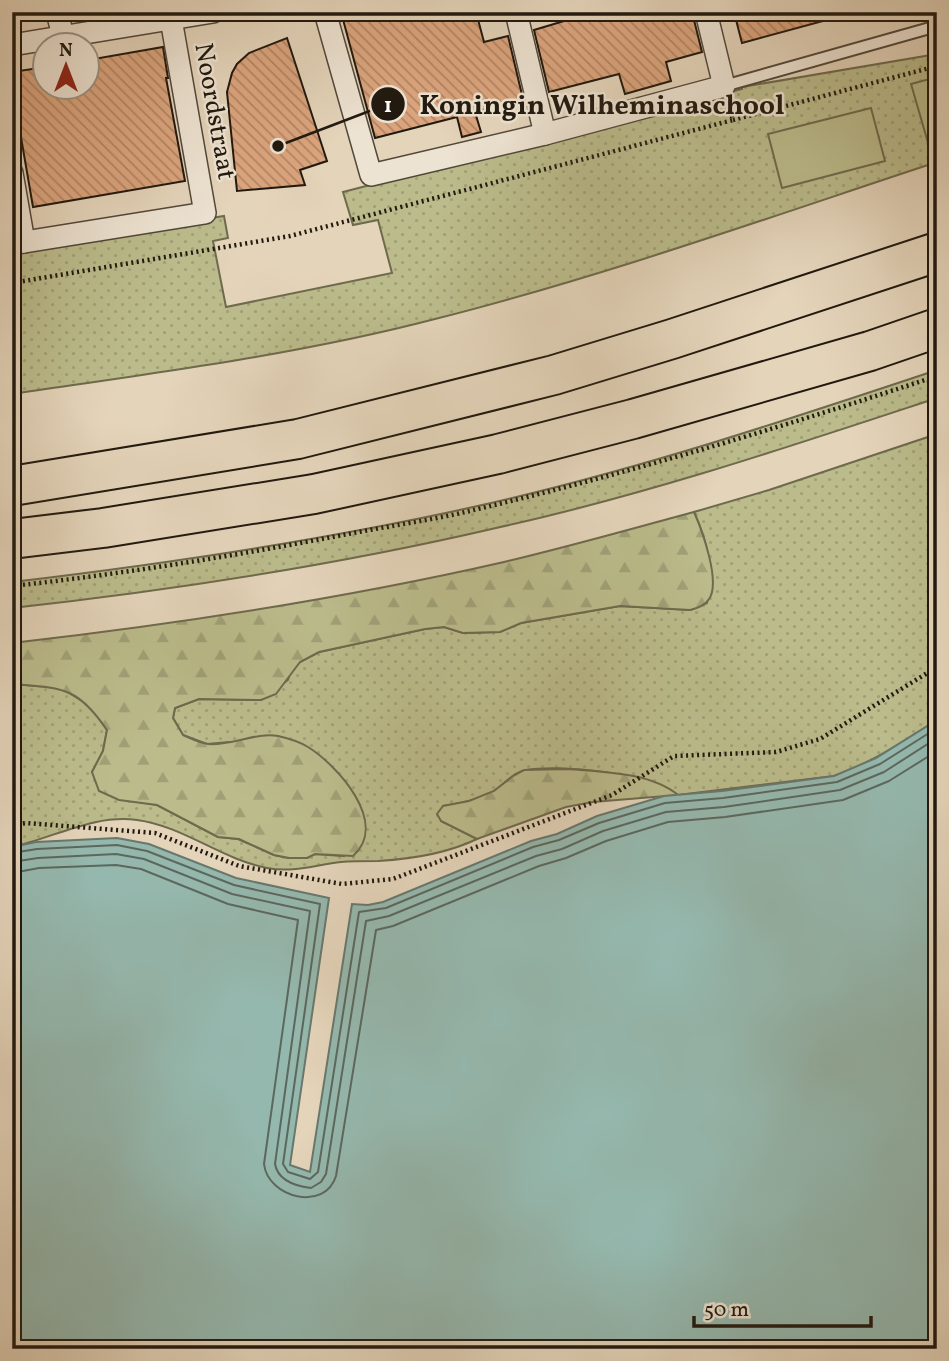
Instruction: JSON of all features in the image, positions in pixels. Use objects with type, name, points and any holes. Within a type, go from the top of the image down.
[{"type":"highway","points":[[12,486],[298,439],[554,375],[937,252]]},
{"type":"highway","points":[[12,539],[103,528],[314,494],[498,454],[633,419],[870,351],[937,328]]},
{"type":"street","points":[[57,12],[62,32]]},
{"type":"street","points":[[88,32],[213,12]]},
{"type":"street","points":[[325,12],[371,175],[545,134],[724,86],[706,12]]},
{"type":"street","points":[[516,12],[545,134]]},
{"type":"street","name":"Noordstraat","points":[[18,243],[205,213],[171,19]]},
{"type":"street","points":[[12,45],[32,41]]},
{"type":"street","points":[[12,173],[18,243]]},
{"type":"lane","points":[[724,86],[937,26]]},
{"type":"path","points":[[12,283],[290,236],[937,65]]},
{"type":"path","points":[[724,86],[733,120]]},
{"type":"path","points":[[12,586],[91,578],[226,557],[475,510],[620,473],[814,416],[937,376]]},
{"type":"path","points":[[12,825],[26,823],[155,833],[239,866],[342,884],[393,879],[612,795],[674,756],[776,752],[820,739],[937,667]]},
{"type":"green space","points":[[937,54],[937,162],[625,265],[435,319],[278,353],[12,394],[12,251],[224,216],[228,238],[213,241],[226,307],[392,273],[378,220],[353,225],[343,192],[742,87]]},
{"type":"green space","points":[[937,77],[937,151],[931,153],[911,84]]},
{"type":"green space","points":[[871,108],[885,161],[782,188],[768,134]]},
{"type":"green space","points":[[937,370],[937,398],[718,469],[608,501],[436,541],[316,565],[195,585],[12,608],[12,582],[253,549],[491,503],[660,458]]},
{"type":"green space","points":[[937,434],[937,720],[848,771],[834,776],[678,795],[647,781],[604,772],[560,768],[526,770],[488,794],[443,806],[441,821],[477,839],[441,852],[416,857],[341,862],[295,869],[250,864],[170,829],[137,820],[105,820],[12,847],[12,684],[61,688],[90,706],[107,730],[103,751],[92,772],[139,802],[157,805],[218,837],[238,839],[274,855],[289,858],[307,858],[315,854],[343,856],[229,742],[207,744],[183,735],[173,718],[175,708],[199,699],[261,700],[288,680],[291,671],[300,662],[319,652],[425,629],[444,627],[463,633],[500,632],[521,623],[620,606],[690,610],[707,603],[709,577],[706,546],[694,512]]},
{"type":"green space","points":[[694,512],[709,556],[713,581],[709,599],[698,607],[690,610],[620,606],[521,623],[500,632],[463,633],[444,627],[425,629],[319,652],[300,662],[276,694],[261,700],[199,699],[175,708],[173,718],[183,735],[202,743],[226,743],[270,735],[301,743],[320,755],[345,781],[363,812],[366,828],[363,843],[353,856],[315,854],[307,858],[289,858],[274,855],[239,839],[218,837],[157,805],[119,800],[99,791],[92,772],[103,751],[107,730],[96,716],[87,705],[67,692],[12,684],[12,643],[198,619],[382,588],[528,556]]},
{"type":"green space","points":[[568,769],[640,777],[667,787],[678,795],[566,807],[477,839],[441,821],[437,814],[443,806],[469,801],[494,791],[524,770]]},
{"type":"water","points":[[937,720],[937,1349],[12,1349],[12,847],[36,842],[117,838],[149,844],[236,878],[329,898],[290,1165],[310,1172],[352,904],[383,902],[597,816],[664,796],[834,776],[876,758]]},
{"type":"building","points":[[341,12],[476,12],[484,42],[508,36],[523,99],[475,112],[481,132],[462,137],[457,117],[375,138]]},
{"type":"building","points":[[594,12],[692,12],[702,52],[666,62],[671,81],[625,94],[619,74],[549,92],[534,30]]},
{"type":"building","points":[[734,12],[833,12],[834,18],[742,43]]},
{"type":"building","points":[[287,38],[327,161],[300,170],[305,185],[237,191],[227,92],[232,73],[249,53]]},
{"type":"building","points":[[163,47],[185,181],[33,207],[12,72],[32,69],[32,102],[102,102],[102,58]]},
{"type":"place","name":"Koningin Wilheminaschool","points":[[278,146]]}]
